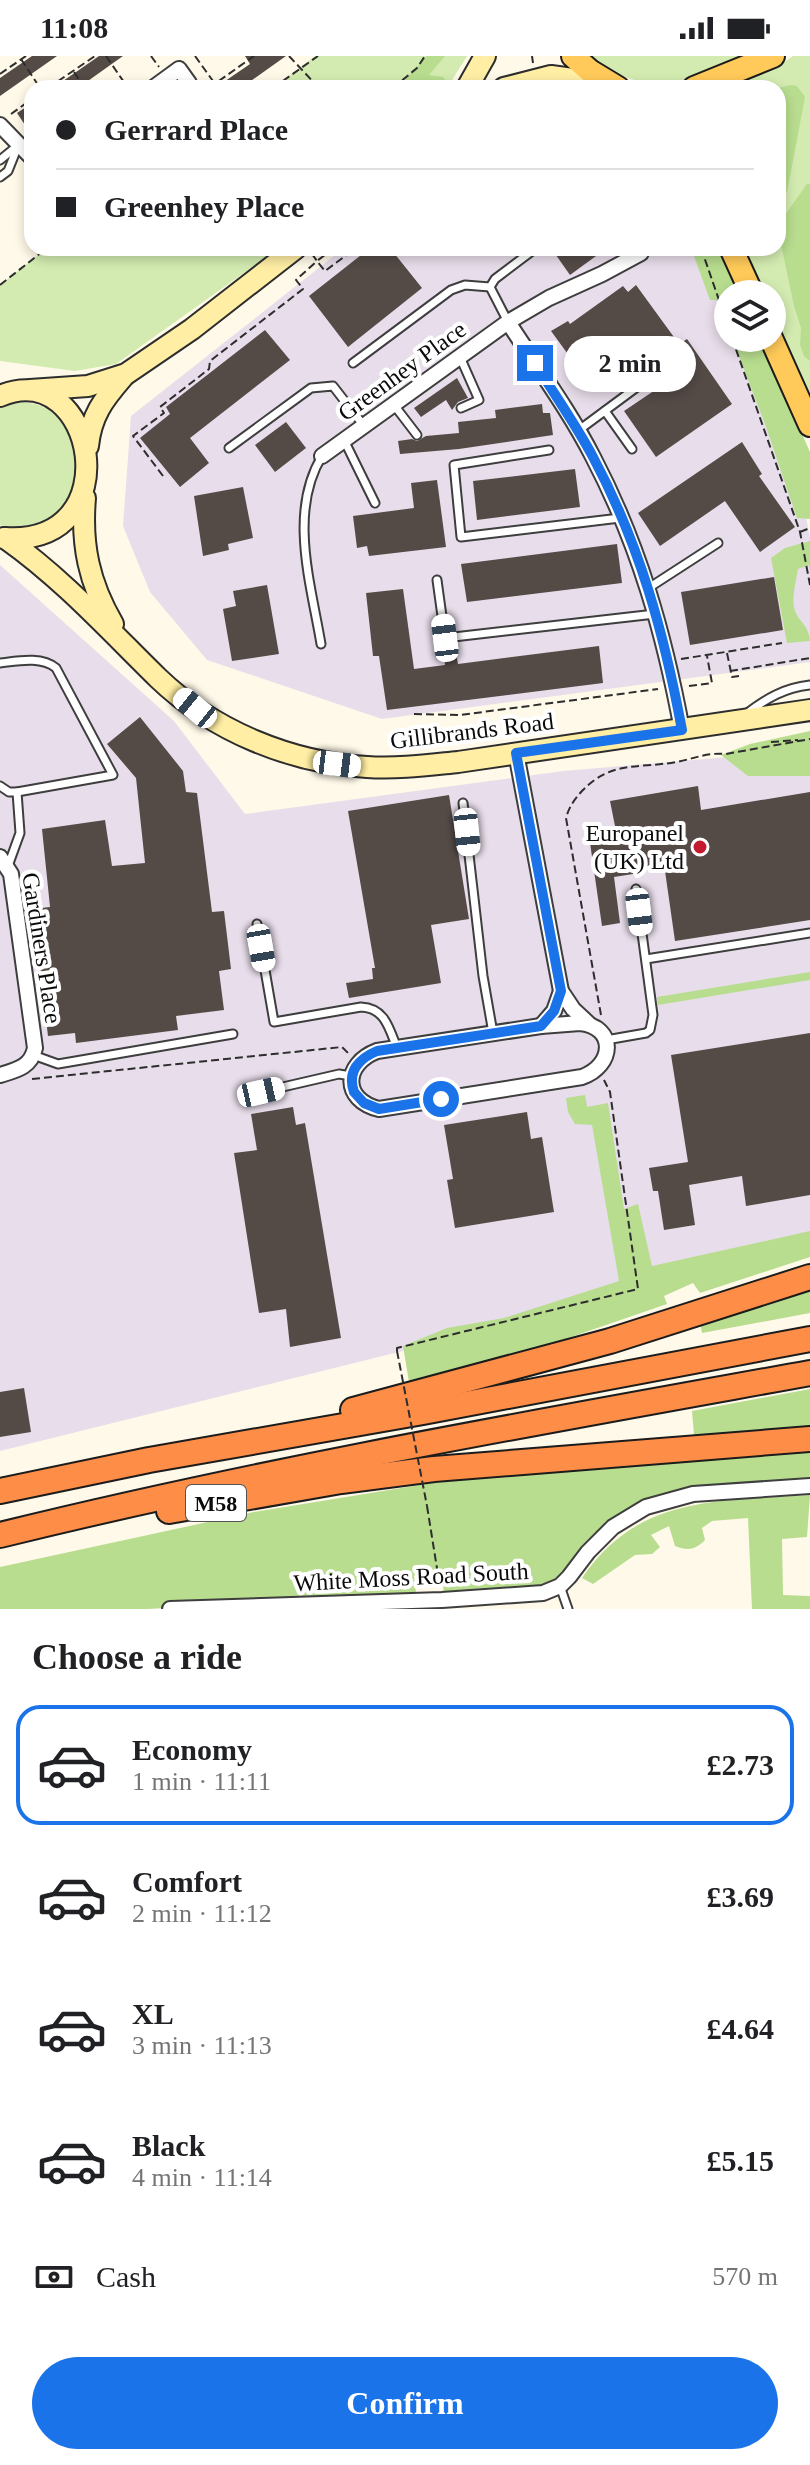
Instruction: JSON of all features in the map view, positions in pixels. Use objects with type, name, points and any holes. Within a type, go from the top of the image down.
[{"type":"highway","points":[[149,1460],[417,1394],[610,1341],[810,1277]]},
{"type":"highway","name":"M58","points":[[0,1491],[149,1460],[810,1339]]},
{"type":"highway","name":"M58","points":[[0,1535],[129,1503],[414,1445],[810,1373]]},
{"type":"highway","name":"M58","points":[[0,1542],[341,1481],[434,1469],[810,1439]]},
{"type":"main road","points":[[573,56],[606,80]]},
{"type":"main road","points":[[714,80],[773,56]]},
{"type":"main road","points":[[735,256],[746,280]]},
{"type":"main road","points":[[777,352],[810,425]]},
{"type":"street","points":[[472,80],[485,56]]},
{"type":"street","points":[[164,80],[179,69],[187,80]]},
{"type":"street","points":[[535,80],[551,76],[576,80]]},
{"type":"street","points":[[5,120],[18,146],[24,151]]},
{"type":"street","points":[[0,396],[28,390],[88,386],[126,374],[192,329],[286,256]]},
{"type":"street","name":"Greenhey Place","points":[[322,456],[508,322],[549,298],[635,256]]},
{"type":"street","points":[[508,322],[592,455],[623,518],[657,614],[682,730]]},
{"type":"street","name":"Gillibrands Road","points":[[126,374],[100,404],[90,427],[82,529],[87,565],[103,607],[126,644]]},
{"type":"street","points":[[0,383],[42,393],[63,406],[78,427],[87,454]]},
{"type":"street","points":[[3,538],[36,536],[61,523],[80,500],[86,485]]},
{"type":"street","name":"Gillibrands Road","points":[[3,538],[39,563],[161,680],[195,708],[235,731],[309,760],[366,767],[404,767],[810,710]]},
{"type":"street","points":[[516,753],[561,991],[573,1009],[604,1037],[607,1055],[598,1069],[582,1077],[379,1109],[358,1098],[351,1085],[354,1070],[377,1051],[541,1026],[589,1024]]},
{"type":"street","name":"Gardiners Place","points":[[4,862],[32,1024],[33,1055],[24,1067],[7,1072]]},
{"type":"street","points":[[541,1026],[554,1011],[561,991]]},
{"type":"street","name":"White Moss Road South","points":[[170,1609],[442,1600],[543,1593],[560,1586],[613,1527],[646,1507],[693,1494],[810,1486]]},
{"type":"lane","points":[[0,160],[18,146]]},
{"type":"lane","points":[[0,177],[8,171],[18,146]]},
{"type":"lane","points":[[490,287],[495,279],[525,256]]},
{"type":"lane","points":[[353,363],[451,290],[465,285],[490,287]]},
{"type":"lane","points":[[490,287],[508,322]]},
{"type":"lane","points":[[460,357],[479,400],[461,408]]},
{"type":"lane","points":[[229,448],[311,388],[333,386],[364,426]]},
{"type":"lane","points":[[577,431],[637,387]]},
{"type":"lane","points":[[394,405],[417,435]]},
{"type":"lane","points":[[605,411],[632,449]]},
{"type":"lane","points":[[344,440],[375,503]]},
{"type":"lane","points":[[549,450],[454,465],[461,537],[623,518]]},
{"type":"lane","points":[[321,644],[306,550],[305,495],[322,456]]},
{"type":"lane","points":[[647,589],[718,543]]},
{"type":"lane","points":[[437,580],[445,638],[657,614]]},
{"type":"lane","points":[[0,663],[37,660],[52,664],[113,775],[17,792],[9,792],[0,786]]},
{"type":"lane","points":[[735,722],[768,697],[810,685]]},
{"type":"lane","points":[[4,862],[20,833],[17,792]]},
{"type":"lane","points":[[463,803],[483,976],[493,1033]]},
{"type":"lane","points":[[604,1037],[650,1030],[653,1015],[636,889]]},
{"type":"lane","points":[[257,924],[274,1022],[361,1007],[372,1008],[384,1018],[397,1048]]},
{"type":"lane","points":[[646,959],[810,933]]},
{"type":"lane","points":[[33,1055],[58,1064],[233,1034]]},
{"type":"lane","points":[[261,1092],[354,1070]]},
{"type":"lane","points":[[560,1586],[568,1609]]},
{"type":"path","points":[[0,74],[26,56]]},
{"type":"path","points":[[60,80],[95,56]]},
{"type":"path","points":[[106,56],[122,80]]},
{"type":"path","points":[[241,56],[245,62]]},
{"type":"path","points":[[220,80],[254,56]]},
{"type":"path","points":[[289,56],[311,80]]},
{"type":"path","points":[[284,80],[318,56]]},
{"type":"path","points":[[403,80],[425,56]]},
{"type":"path","points":[[194,57],[212,80]]},
{"type":"path","points":[[21,59],[35,80]]},
{"type":"path","points":[[73,71],[79,80]]},
{"type":"path","points":[[5,120],[24,105]]},
{"type":"path","points":[[0,285],[37,256]]},
{"type":"path","points":[[313,256],[325,271],[345,256]]},
{"type":"path","points":[[163,476],[133,436],[164,413],[160,407],[209,369],[210,361],[303,289],[296,280],[324,256]]},
{"type":"path","points":[[704,256],[714,286]]},
{"type":"path","points":[[737,352],[800,532],[810,585]]},
{"type":"path","points":[[800,532],[810,528]]},
{"type":"path","points":[[669,661],[782,643]]},
{"type":"path","points":[[727,652],[732,677],[739,676]]},
{"type":"path","points":[[686,686],[712,683],[707,655]]},
{"type":"path","points":[[730,671],[810,658]]},
{"type":"path","points":[[414,714],[460,715],[663,689]]},
{"type":"path","points":[[771,742],[810,739]]},
{"type":"path","points":[[604,1037],[566,818],[575,799],[596,778],[615,769],[787,745],[802,740]]},
{"type":"path","points":[[7,1072],[34,1080],[342,1047],[354,1070]]},
{"type":"path","points":[[442,1600],[397,1348],[638,1289],[610,1092],[598,1069]]},
{"type":"shaded area","points":[[334,256],[711,256],[721,280],[714,280],[714,352],[750,352],[799,476],[810,539],[810,662],[382,719],[207,660],[150,592],[123,526],[131,416]]},
{"type":"shaded area","points":[[0,565],[174,721],[245,814],[563,771],[810,750],[810,1235],[455,1338],[0,1451]]},
{"type":"green space","points":[[315,56],[467,56],[452,80],[284,80]]},
{"type":"green space","points":[[427,56],[445,56],[429,75],[445,80],[404,80]]},
{"type":"green space","points":[[587,56],[750,56],[682,80],[635,80]]},
{"type":"green space","points":[[793,56],[810,56],[810,400],[786,345],[786,280],[758,280],[747,256],[786,256],[786,80],[746,80],[775,68]]},
{"type":"green space","points":[[786,86],[797,86],[805,97],[786,193]]},
{"type":"green space","points":[[810,184],[810,361],[804,356],[800,345],[801,328],[784,256],[786,256],[786,214]]},
{"type":"green space","points":[[37,256],[268,256],[116,364],[75,371],[0,361],[0,285]]},
{"type":"green space","points":[[694,256],[723,256],[734,280],[714,280],[714,300],[710,300]]},
{"type":"green space","points":[[737,352],[766,352],[810,452],[810,519],[797,518]]},
{"type":"green space","points":[[22,402],[49,410],[66,426],[75,449],[76,474],[68,497],[53,516],[30,526],[0,525],[0,406]]},
{"type":"green space","points":[[810,541],[810,572],[809,565],[798,569],[794,601],[795,611],[810,641],[787,643],[771,558],[785,548]]},
{"type":"green space","points":[[810,731],[810,776],[748,776],[721,755],[750,744]]},
{"type":"green space","points":[[810,972],[810,980],[658,1005],[657,997]]},
{"type":"green space","points":[[585,1095],[587,1107],[608,1103],[624,1209],[638,1204],[652,1266],[810,1231],[810,1257],[700,1293],[693,1283],[664,1296],[667,1304],[516,1356],[409,1382],[403,1346],[447,1328],[504,1318],[619,1281],[592,1125],[575,1124],[568,1112],[566,1098]]},
{"type":"green space","points":[[810,1283],[810,1313],[702,1333],[700,1322]]},
{"type":"green space","points":[[810,1389],[810,1426],[694,1435],[692,1411]]},
{"type":"green space","points":[[810,1450],[810,1480],[649,1503],[554,1583],[543,1588],[444,1593],[441,1569],[414,1576],[416,1593],[148,1609],[0,1609],[0,1567],[254,1512],[469,1477]]},
{"type":"green space","points":[[810,1495],[807,1537],[782,1539],[783,1595],[810,1596],[810,1609],[752,1609],[748,1518],[712,1521],[702,1528],[705,1540],[691,1549],[675,1546],[669,1526],[651,1535],[660,1547],[652,1554],[635,1555],[593,1584],[582,1578],[604,1551],[629,1531],[655,1517],[713,1502]]},
{"type":"building","points":[[32,56],[57,56],[0,96],[0,78]]},
{"type":"building","points":[[99,56],[123,56],[89,80],[64,80]]},
{"type":"building","points":[[245,56],[286,56],[252,80],[227,80],[250,64]]},
{"type":"building","points":[[24,108],[24,124],[17,113]]},
{"type":"building","points":[[360,256],[396,256],[422,288],[348,347],[309,296]]},
{"type":"building","points":[[557,256],[596,256],[570,275]]},
{"type":"building","points":[[636,285],[679,344],[687,339],[732,404],[656,457],[624,411],[670,380],[646,348],[589,383],[551,331],[568,321],[570,324],[623,286],[628,292]]},
{"type":"building","points":[[265,330],[290,360],[190,438],[209,463],[180,487],[140,438],[170,414],[166,407]]},
{"type":"building","points":[[457,378],[468,398],[458,402],[452,410],[446,400],[421,417],[414,408]]},
{"type":"building","points":[[542,404],[543,413],[550,413],[553,435],[400,454],[398,441],[417,441],[426,436],[459,433],[458,422],[496,418],[495,410]]},
{"type":"building","points":[[286,422],[306,448],[275,472],[255,445]]},
{"type":"building","points":[[742,442],[762,474],[759,476],[795,527],[760,552],[725,501],[660,546],[638,513]]},
{"type":"building","points":[[575,469],[580,507],[477,520],[473,481]]},
{"type":"building","points":[[437,480],[446,547],[369,556],[367,546],[357,548],[353,516],[414,508],[411,483]]},
{"type":"building","points":[[243,487],[253,538],[228,544],[229,550],[203,556],[194,496]]},
{"type":"building","points":[[617,544],[622,583],[467,602],[461,564]]},
{"type":"building","points":[[774,577],[783,630],[690,645],[681,592]]},
{"type":"building","points":[[267,585],[279,654],[232,661],[223,609],[236,606],[233,591]]},
{"type":"building","points":[[403,589],[414,669],[445,665],[443,648],[455,647],[458,664],[599,646],[603,683],[387,710],[379,656],[373,656],[366,593]]},
{"type":"building","points":[[140,717],[183,771],[186,792],[197,793],[212,912],[224,911],[231,969],[219,971],[224,1010],[176,1016],[178,1030],[76,1043],[75,1033],[48,1036],[34,917],[42,916],[41,908],[50,907],[42,829],[105,820],[112,866],[145,863],[136,778],[107,744]]},
{"type":"building","name":"Europanel (UK) Ltd","points":[[698,786],[701,810],[810,792],[810,920],[675,941],[664,864],[633,868],[633,874],[614,877],[620,923],[602,926],[588,829],[615,826],[610,801]]},
{"type":"building","points":[[449,795],[469,919],[431,925],[441,983],[349,998],[346,983],[373,979],[372,968],[375,968],[348,811]]},
{"type":"building","points":[[810,1033],[810,1195],[746,1206],[742,1176],[689,1185],[695,1225],[664,1230],[658,1191],[653,1191],[649,1168],[688,1162],[671,1055]]},
{"type":"building","points":[[293,1107],[296,1125],[305,1123],[341,1338],[290,1347],[286,1309],[259,1313],[234,1153],[257,1150],[251,1114]]},
{"type":"building","points":[[527,1112],[531,1139],[542,1137],[554,1212],[455,1228],[447,1180],[453,1179],[444,1125]]},
{"type":"building","points":[[24,1388],[31,1432],[0,1437],[0,1392]]},
{"type":"place","name":"Europanel (UK) Ltd","points":[[700,847]]},
{"type":"route","points":[[441,1099],[379,1109],[371,1107],[354,1092],[351,1085],[353,1069],[377,1051],[541,1026],[554,1011],[561,991],[516,753],[682,730],[657,614],[623,518],[592,455],[535,363]]}]
